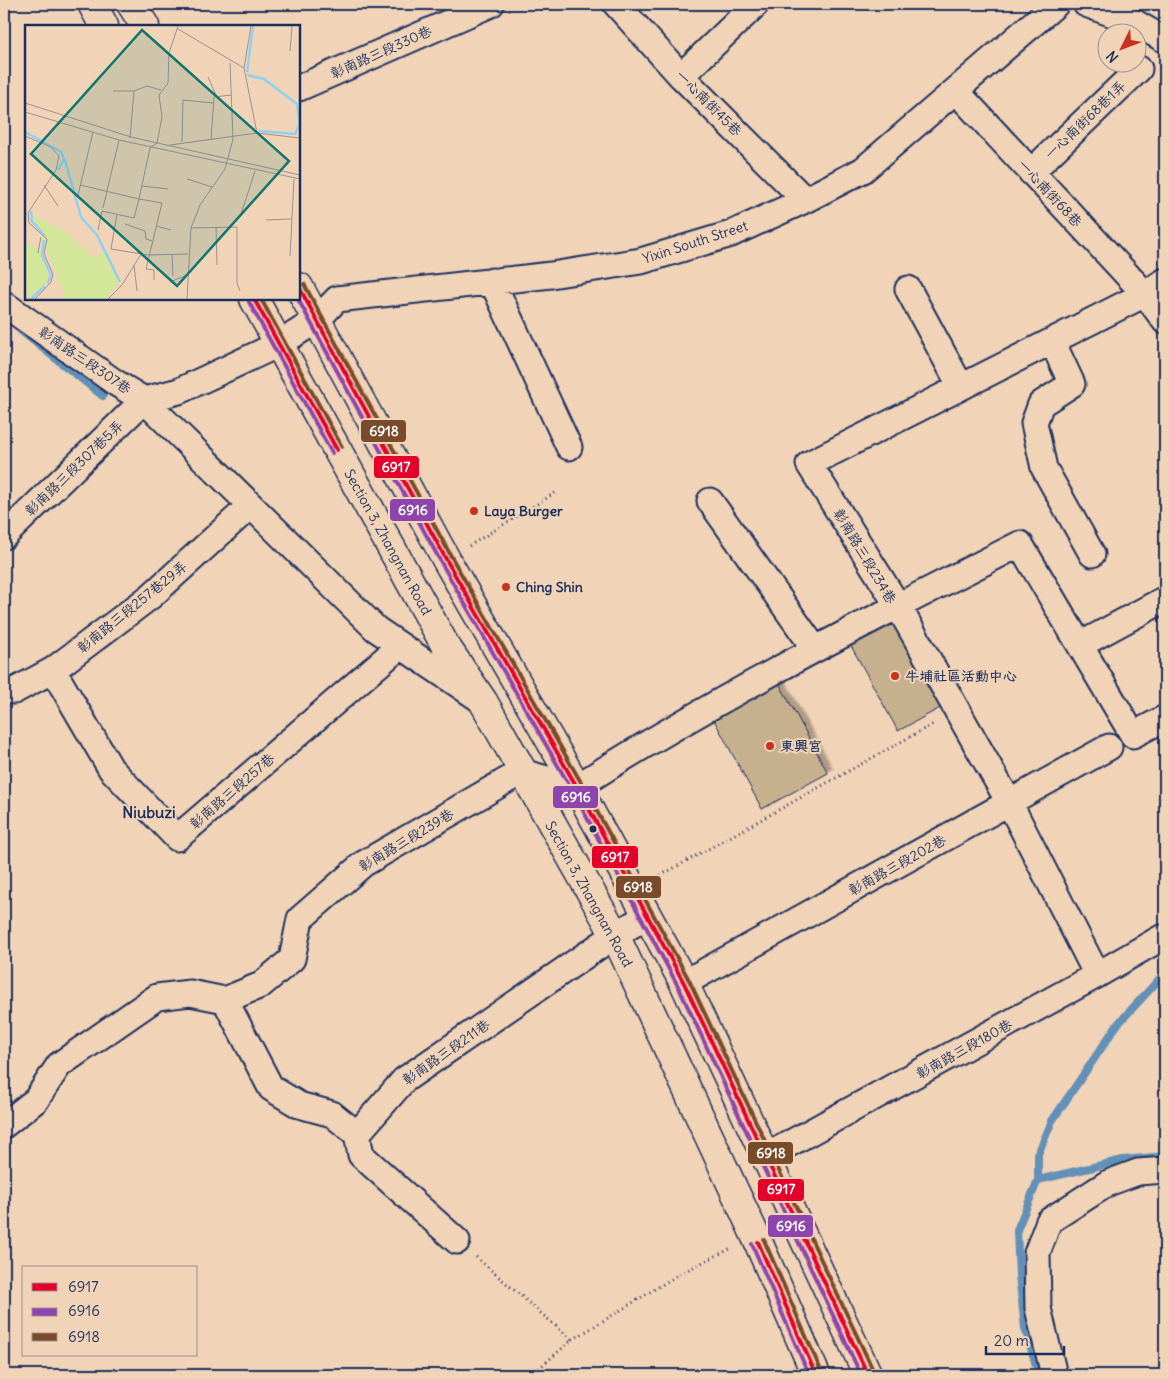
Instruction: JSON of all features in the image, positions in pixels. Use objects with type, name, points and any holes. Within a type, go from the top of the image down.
[{"type":"main road","points":[[92,4],[103,25]]},
{"type":"main road","points":[[131,4],[144,25]]},
{"type":"main road","points":[[300,289],[447,561],[577,787],[684,983],[868,1375]]},
{"type":"main road","name":"Section 3, Zhangnan Road","points":[[255,300],[445,645],[483,701],[615,936],[756,1237],[816,1375]]},
{"type":"street","name":"彰南路三段330巷","points":[[300,88],[491,4]]},
{"type":"street","name":"一心南街45巷","points":[[616,4],[681,76],[805,200]]},
{"type":"street","points":[[681,76],[756,4]]},
{"type":"street","name":"Yixin South Street","points":[[279,344],[317,320],[337,299],[551,275],[641,261],[731,234],[805,200],[863,170],[1056,4]]},
{"type":"street","points":[[1086,4],[1134,22],[1165,40]]},
{"type":"street","name":"一心南街68巷1弄","points":[[1031,172],[1135,72]]},
{"type":"street","name":"一心南街68巷","points":[[956,91],[1144,294],[1165,321]]},
{"type":"street","points":[[492,281],[569,447]]},
{"type":"street","name":"彰南路三段234巷","points":[[577,787],[814,649],[898,606],[809,464],[1144,294],[1165,281]]},
{"type":"street","points":[[908,289],[961,387]]},
{"type":"street","name":"彰南路三段307巷","points":[[4,304],[116,383],[144,400],[179,391],[279,344]]},
{"type":"street","points":[[1052,341],[1072,384],[1041,404],[1034,423],[1044,468],[1092,554]]},
{"type":"street","points":[[144,400],[376,629],[483,701]]},
{"type":"street","name":"彰南路三段307巷5弄","points":[[4,536],[144,400]]},
{"type":"street","points":[[710,501],[814,649]]},
{"type":"street","name":"彰南路三段257巷29弄","points":[[4,690],[14,691],[53,670],[150,596],[250,506]]},
{"type":"street","points":[[1097,975],[1009,802],[898,606],[1020,544],[1133,735],[1165,718]]},
{"type":"street","points":[[1080,645],[1165,599]]},
{"type":"street","name":"彰南路三段257巷","points":[[53,670],[111,769],[177,838],[400,646]]},
{"type":"street","name":"彰南路三段202巷","points":[[684,983],[1109,747]]},
{"type":"street","points":[[522,772],[577,787]]},
{"type":"street","name":"彰南路三段239巷","points":[[225,1000],[261,985],[292,959],[300,919],[363,864],[522,772]]},
{"type":"street","name":"彰南路三段211巷","points":[[357,1134],[404,1080],[647,916]]},
{"type":"street","name":"彰南路三段180巷","points":[[765,1157],[1161,938]]},
{"type":"street","points":[[4,1125],[36,1100],[58,1065],[157,997],[190,993],[225,1000],[271,1088],[299,1105],[332,1114],[357,1134],[361,1156],[457,1241]]},
{"type":"street","points":[[1054,1375],[1038,1308],[1037,1253],[1049,1221],[1108,1183],[1138,1172],[1165,1170]]},
{"type":"path","points":[[447,561],[558,491]]},
{"type":"path","points":[[633,890],[957,711]]},
{"type":"path","points":[[531,1375],[572,1340],[681,1273],[756,1237]]},
{"type":"path","points":[[457,1241],[572,1340]]},
{"type":"building","name":"牛埔社區活動中心","points":[[891,621],[940,708],[898,731],[850,644]]},
{"type":"building","name":"東興宮","points":[[779,683],[828,773],[762,809],[713,718]]},
{"type":"waterway","points":[[20,330],[103,396]]},
{"type":"waterway","points":[[1038,1180],[1038,1154],[1052,1121],[1117,1025],[1165,973]]},
{"type":"waterway","points":[[1039,1375],[1025,1328],[1019,1275],[1017,1230],[1038,1180],[1123,1160],[1165,1156]]},
{"type":"transit line","name":"6918","points":[[304,284],[452,558],[582,784],[689,980],[874,1372]]},
{"type":"transit line","name":"6917","points":[[300,289],[447,561],[577,787],[684,983],[868,1375]]},
{"type":"transit line","name":"6917","points":[[255,300],[337,450]]},
{"type":"transit line","name":"6918","points":[[262,300],[342,447]]},
{"type":"transit line","name":"6916","points":[[299,300],[442,564],[572,790],[678,986],[861,1375]]},
{"type":"transit line","name":"6916","points":[[249,302],[332,453]]},
{"type":"transit line","name":"6918","points":[[764,1240],[822,1373]]},
{"type":"transit line","name":"6917","points":[[758,1242],[816,1375]]},
{"type":"transit line","name":"6916","points":[[752,1244],[809,1375]]},
{"type":"place","name":"Laya Burger","points":[[474,511]]},
{"type":"place","name":"Ching Shin","points":[[506,587]]},
{"type":"place","name":"牛埔社區活動中心","points":[[895,676]]},
{"type":"place","name":"東興宮","points":[[770,746]]},
{"type":"district","name":"Niubuzi","points":[[149,812]]}]
